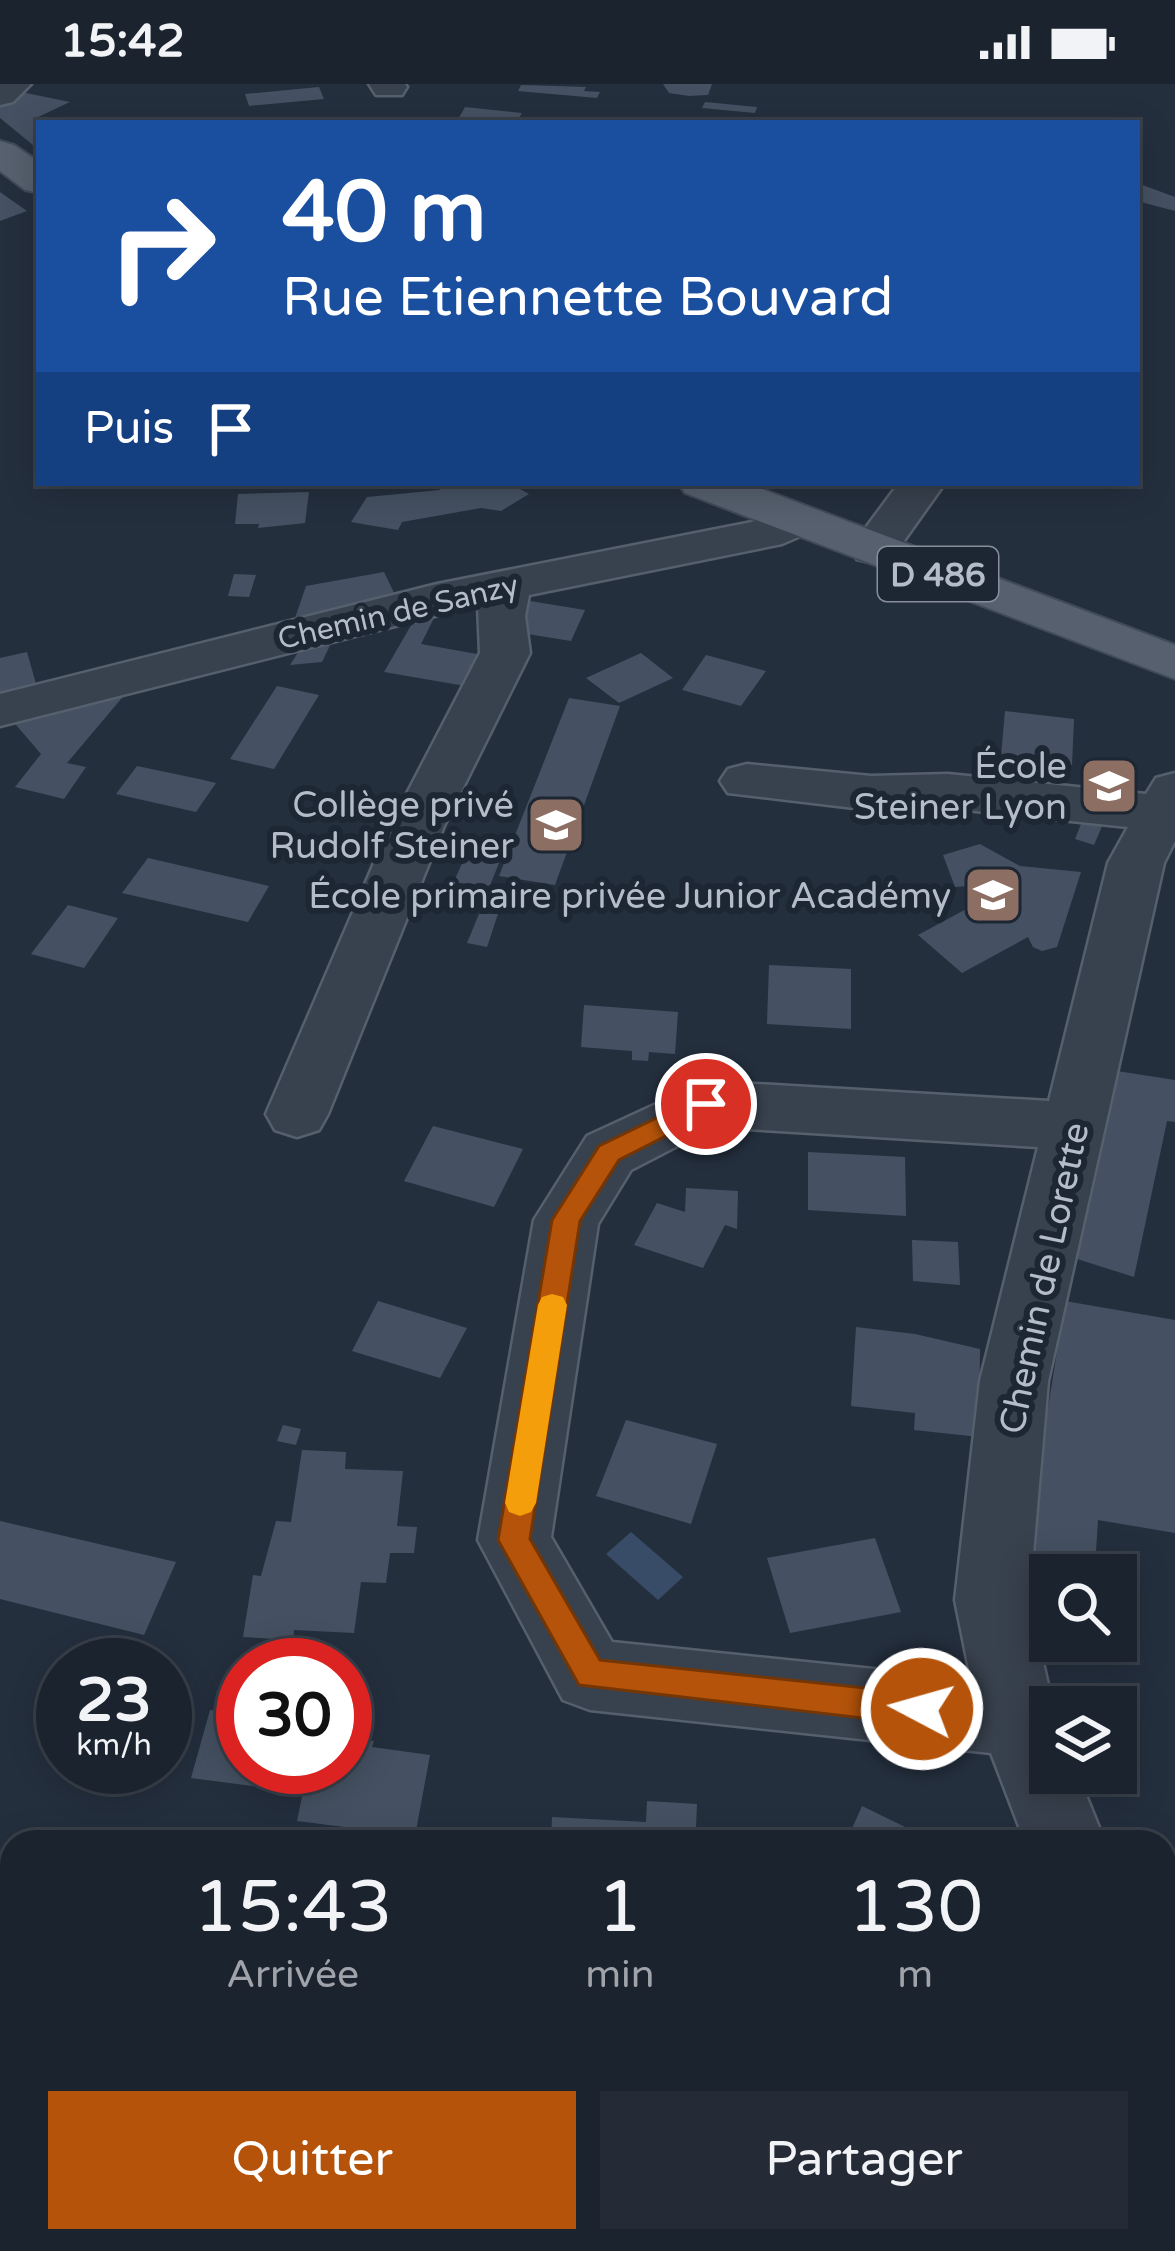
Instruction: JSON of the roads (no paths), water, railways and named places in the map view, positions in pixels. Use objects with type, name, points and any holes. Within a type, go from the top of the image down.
[{"type":"main road","points":[[0,153],[36,179]]},
{"type":"main road","name":"D 486","points":[[710,486],[1175,663]]},
{"type":"street","points":[[0,94],[14,84]]},
{"type":"street","points":[[874,549],[920,486]]},
{"type":"street","name":"Chemin de Sanzy","points":[[0,710],[507,585],[765,534],[797,520]]},
{"type":"street","points":[[297,1114],[417,826],[505,653],[500,616],[507,585]]},
{"type":"street","points":[[747,781],[871,794],[948,791],[1169,801]]},
{"type":"street","name":"Chemin de Lorette","points":[[1060,1830],[1017,1720],[992,1600],[1014,1382],[1136,863],[1169,801]]},
{"type":"street","points":[[1017,1720],[590,1675],[514,1540],[566,1220],[609,1153],[706,1104],[1075,1126]]},
{"type":"water","points":[[631,1532],[683,1577],[658,1600],[606,1554]]},
{"type":"place","name":"École Steiner Lyon","points":[[1109,786]]},
{"type":"place","name":"Collège privé Rudolf Steiner","points":[[556,825]]},
{"type":"place","name":"École primaire privée Junior Académy","points":[[993,895]]}]
